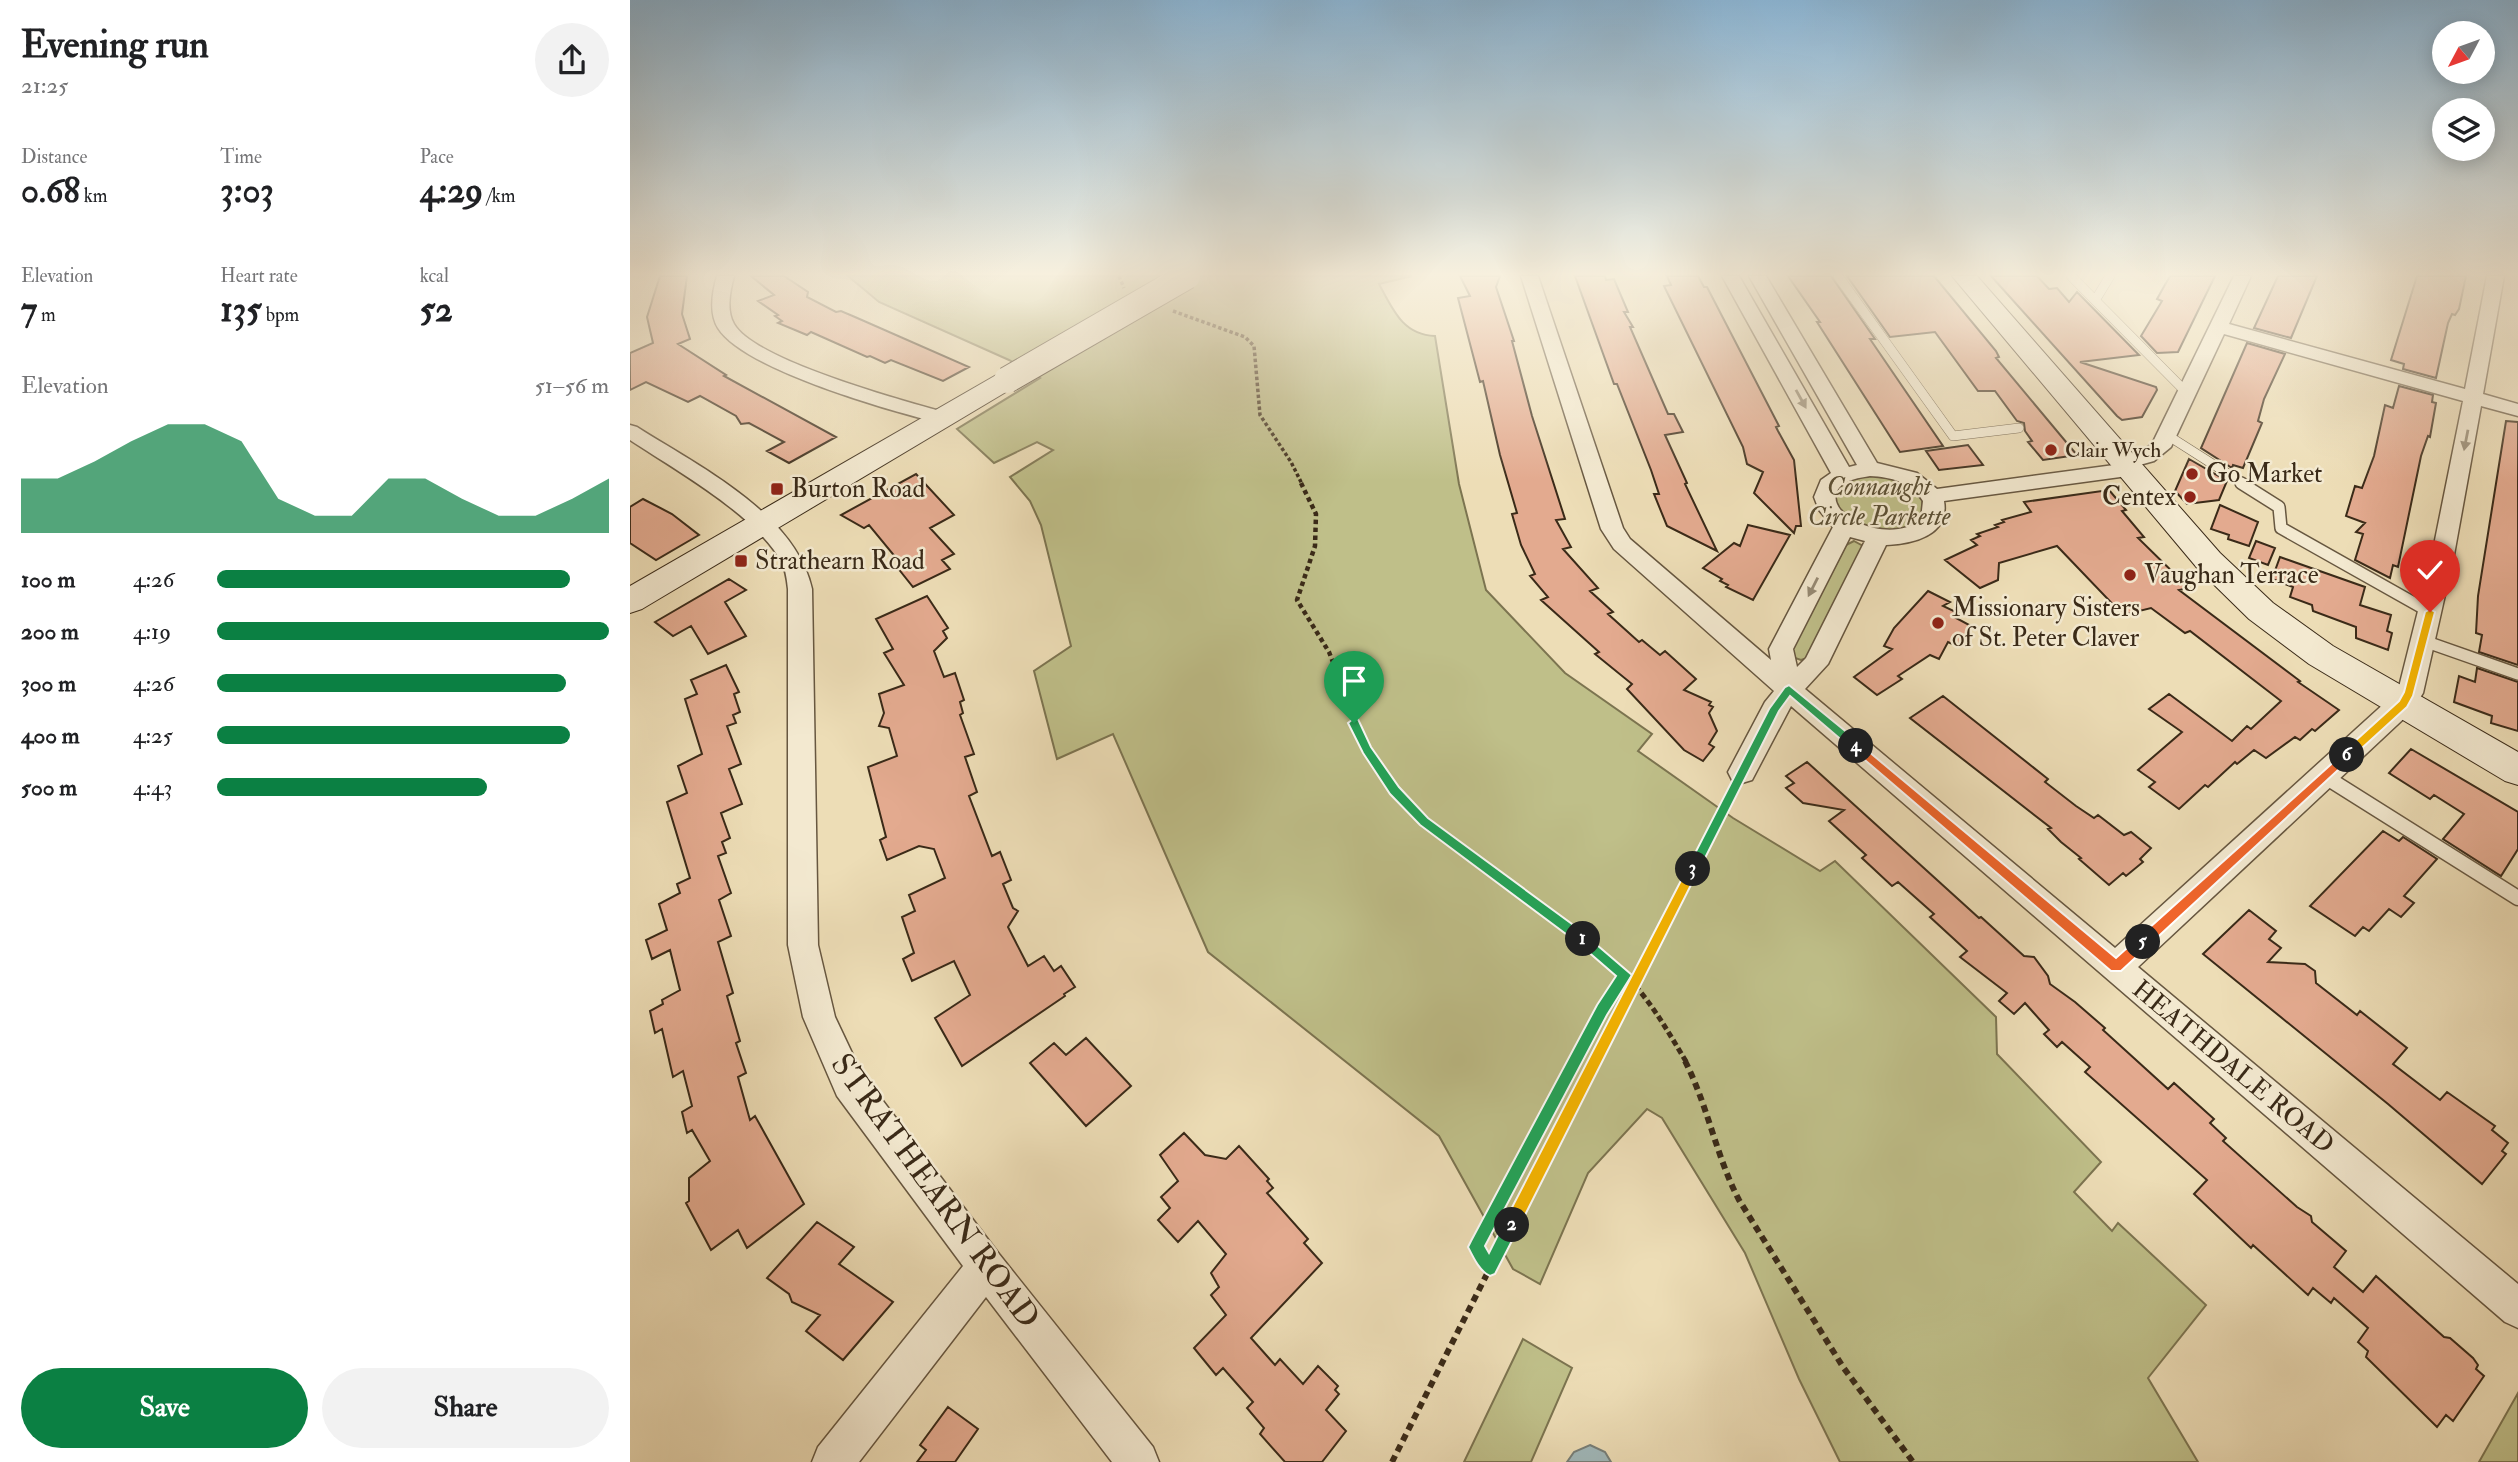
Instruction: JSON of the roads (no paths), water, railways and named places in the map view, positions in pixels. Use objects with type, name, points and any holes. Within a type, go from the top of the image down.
[{"type":"street","points":[[743,344],[763,357],[790,367],[944,418]]},
{"type":"street","points":[[630,601],[1069,344]]},
{"type":"street","name":"HEATHDALE ROAD","points":[[1551,344],[1612,529],[1622,544],[1789,690],[2518,1309]]},
{"type":"street","points":[[1769,344],[1842,474]]},
{"type":"street","points":[[1797,344],[1870,469]]},
{"type":"street","points":[[2022,344],[2209,561],[2261,611],[2321,655],[2518,770]]},
{"type":"street","points":[[1932,496],[2125,466],[2147,457],[2161,447],[2209,344]]},
{"type":"street","points":[[2282,344],[2518,410]]},
{"type":"street","points":[[2116,967],[2403,704],[2410,693],[2424,641],[2484,344]]},
{"type":"street","points":[[630,431],[750,513],[761,525]]},
{"type":"street","points":[[1870,469],[1906,476],[1922,485],[1932,496],[1936,508],[1934,519],[1927,528],[1905,537],[1878,538],[1845,526],[1832,516],[1826,504],[1825,492],[1831,482],[1842,474],[1870,469]]},
{"type":"street","name":"STRATHEARN ROAD","points":[[761,525],[789,555],[800,589],[803,945],[808,983],[832,1055],[849,1084],[986,1267],[1138,1462]]},
{"type":"street","points":[[1789,690],[1781,649],[1845,526]]},
{"type":"street","points":[[1742,772],[1774,709],[1816,664],[1878,538]]},
{"type":"street","points":[[833,1462],[986,1267]]},
{"type":"lane","points":[[1887,344],[1953,436],[2019,428]]},
{"type":"lane","points":[[2140,344],[2187,393]]},
{"type":"lane","points":[[2166,435],[2279,507],[2281,528],[2430,612]]},
{"type":"lane","points":[[2424,641],[2518,674]]},
{"type":"lane","points":[[2324,776],[2518,898]]},
{"type":"water","points":[[1590,1445],[1605,1452],[1611,1462],[1567,1462],[1574,1452]]},
{"type":"place","name":"Clair Wych","points":[[2051,450]]},
{"type":"place","name":"Go Market","points":[[2192,474]]},
{"type":"place","name":"Burton Road","points":[[777,489]]},
{"type":"place","name":"Centex","points":[[2190,497]]},
{"type":"place","name":"Strathearn Road","points":[[741,561]]},
{"type":"place","name":"Vaughan Terrace","points":[[2130,575]]},
{"type":"place","name":"Missionary Sisters of St. Peter Claver","points":[[1938,623]]},
{"type":"park label","name":"Connaught Circle Parkette","points":[[1879,502]]}]
